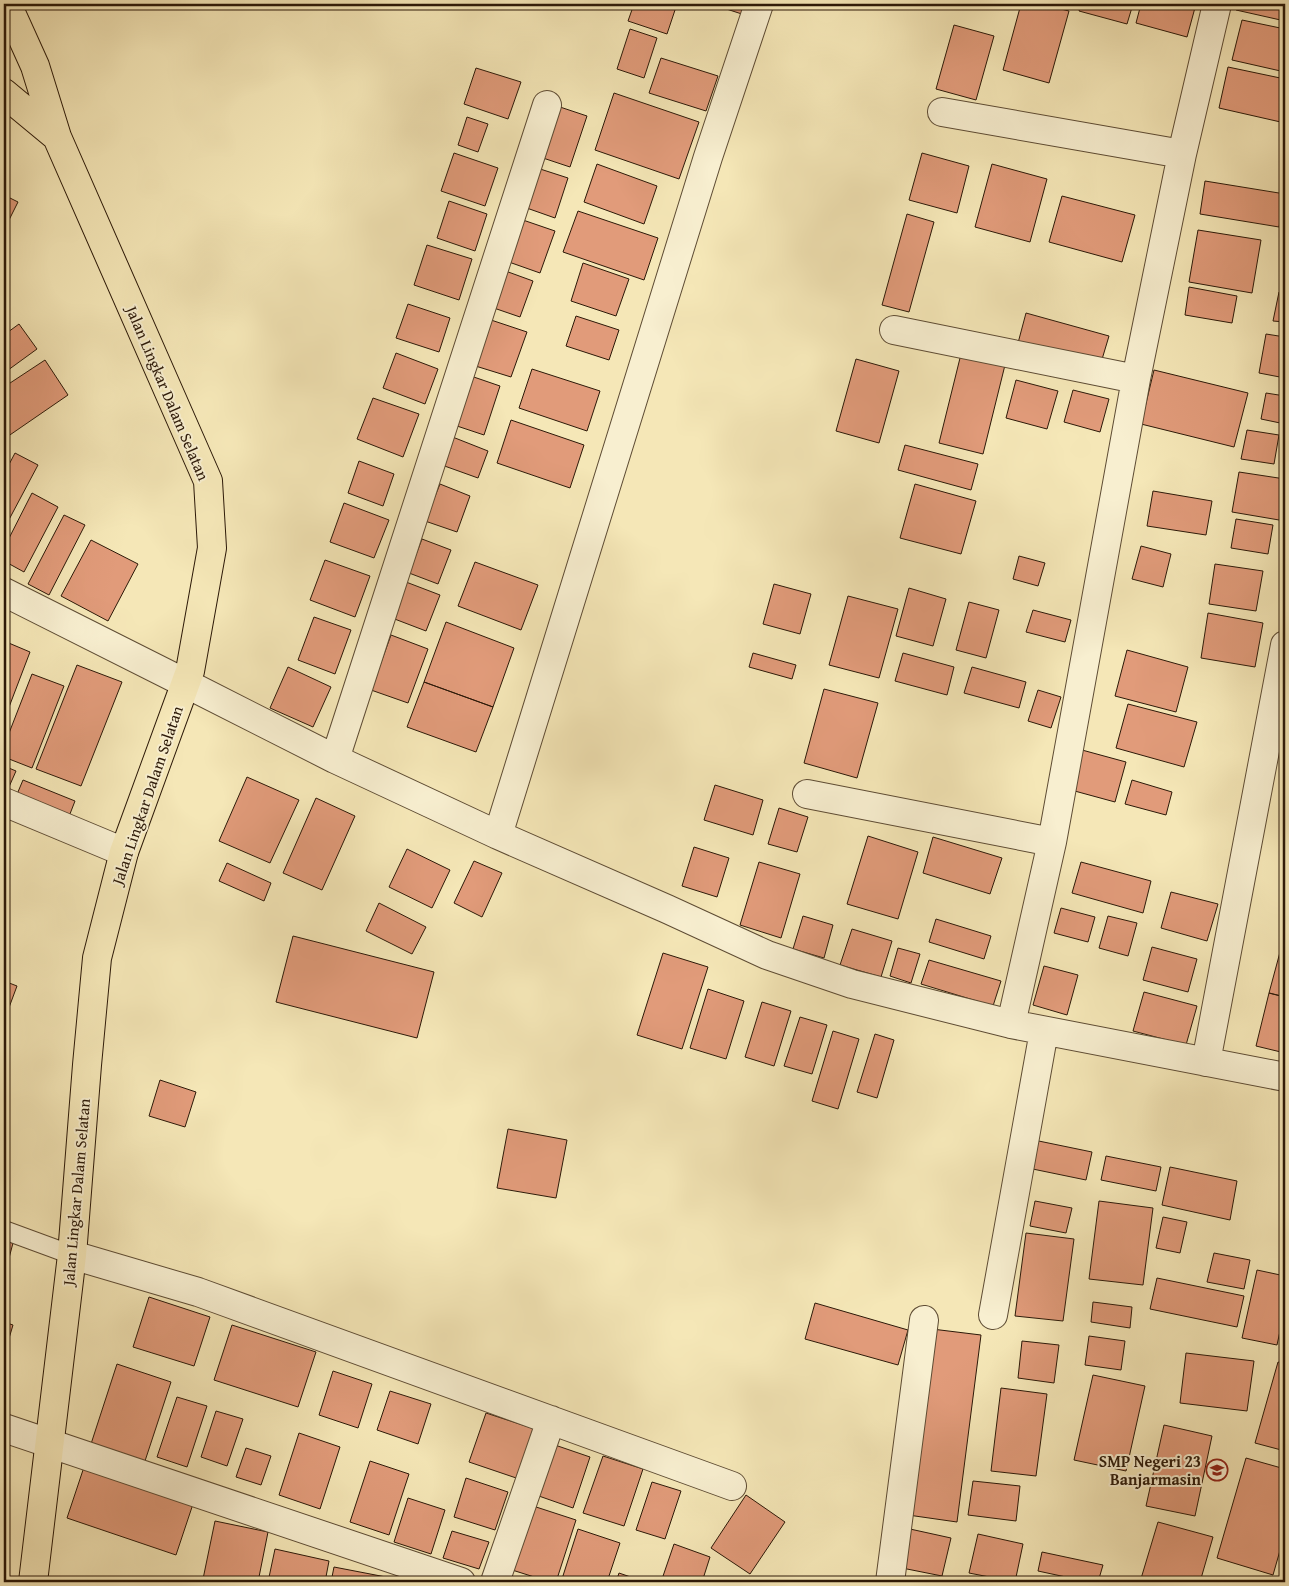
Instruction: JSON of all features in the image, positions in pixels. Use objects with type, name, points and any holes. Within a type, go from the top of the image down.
[{"type":"main road","points":[[7,4],[35,66],[56,137]]},
{"type":"main road","name":"Jalan Lingkar Dalam Selatan","points":[[4,93],[56,137],[208,481],[212,548],[190,671],[124,852],[97,958],[72,1255],[33,1582]]},
{"type":"street","points":[[498,835],[708,157],[759,4]]},
{"type":"street","points":[[1011,1024],[1052,842],[1136,379],[1182,154],[1217,4]]},
{"type":"street","points":[[335,759],[547,105]]},
{"type":"street","points":[[942,112],[1182,154]]},
{"type":"street","points":[[894,330],[1136,379]]},
{"type":"street","points":[[4,592],[335,759],[498,835],[767,955],[852,984],[1011,1024],[1285,1077]]},
{"type":"street","points":[[1206,1062],[1285,650]]},
{"type":"street","points":[[807,794],[1052,842]]},
{"type":"street","points":[[4,802],[124,852]]},
{"type":"street","points":[[993,1315],[1044,1031]]},
{"type":"street","points":[[72,1255],[198,1292],[732,1486]]},
{"type":"street","points":[[890,1582],[924,1320]]},
{"type":"street","points":[[495,1582],[551,1420]]},
{"type":"street","points":[[4,1428],[461,1582]]},
{"type":"lane","points":[[4,1230],[72,1255]]},
{"type":"building","points":[[634,4],[677,4],[667,34],[628,21]]},
{"type":"building","points":[[711,4],[752,4],[748,16]]},
{"type":"building","points":[[1021,4],[1041,4],[1069,11],[1049,83],[1003,70]]},
{"type":"building","points":[[1081,4],[1133,4],[1127,24],[1079,11]]},
{"type":"building","points":[[1141,4],[1196,4],[1187,37],[1136,23]]},
{"type":"building","points":[[1237,4],[1285,4],[1285,21],[1236,10]]},
{"type":"building","points":[[1242,20],[1285,29],[1285,72],[1232,60]]},
{"type":"building","points":[[954,25],[994,36],[976,100],[936,89]]},
{"type":"building","points":[[630,29],[657,38],[644,78],[617,69]]},
{"type":"building","points":[[661,58],[718,76],[706,111],[649,93]]},
{"type":"building","points":[[1228,67],[1285,79],[1285,123],[1219,108]]},
{"type":"building","points":[[476,68],[521,82],[508,119],[464,104]]},
{"type":"building","points":[[614,93],[699,122],[679,179],[595,150]]},
{"type":"building","points":[[557,106],[587,116],[570,167],[540,157]]},
{"type":"building","points":[[467,117],[488,124],[478,152],[458,145]]},
{"type":"building","points":[[454,153],[498,168],[485,206],[441,191]]},
{"type":"building","points":[[922,153],[969,166],[957,213],[909,200]]},
{"type":"building","points":[[597,164],[657,186],[644,224],[584,202]]},
{"type":"building","points":[[992,164],[1047,179],[1030,242],[975,227]]},
{"type":"building","points":[[534,167],[568,178],[555,218],[521,206]]},
{"type":"building","points":[[1205,181],[1285,194],[1279,227],[1200,214]]},
{"type":"building","points":[[4,195],[18,202],[4,230]]},
{"type":"building","points":[[1062,196],[1135,215],[1122,262],[1049,242]]},
{"type":"building","points":[[449,201],[487,214],[475,251],[437,238]]},
{"type":"building","points":[[578,211],[658,238],[644,280],[563,252]]},
{"type":"building","points":[[907,214],[934,222],[909,312],[882,305]]},
{"type":"building","points":[[520,219],[555,231],[540,273],[506,261]]},
{"type":"building","points":[[1198,230],[1261,240],[1252,293],[1189,282]]},
{"type":"building","points":[[427,245],[472,259],[459,300],[414,285]]},
{"type":"building","points":[[583,263],[629,279],[616,316],[571,301]]},
{"type":"building","points":[[500,269],[533,281],[520,317],[488,306]]},
{"type":"building","points":[[1189,287],[1237,296],[1232,323],[1185,315]]},
{"type":"building","points":[[1279,292],[1285,293],[1285,322],[1273,321]]},
{"type":"building","points":[[408,304],[450,318],[439,352],[396,338]]},
{"type":"building","points":[[1026,313],[1109,336],[1100,366],[1018,343]]},
{"type":"building","points":[[576,316],[619,330],[609,360],[566,346]]},
{"type":"building","points":[[485,318],[527,332],[511,377],[469,364]]},
{"type":"building","points":[[19,324],[37,349],[4,373],[4,335]]},
{"type":"building","points":[[1266,334],[1285,337],[1285,378],[1259,373]]},
{"type":"building","points":[[396,353],[438,369],[425,404],[383,388]]},
{"type":"building","points":[[961,354],[1005,365],[983,454],[939,443]]},
{"type":"building","points":[[856,359],[899,371],[879,443],[836,431]]},
{"type":"building","points":[[45,360],[68,395],[4,439],[4,387]]},
{"type":"building","points":[[532,369],[600,391],[587,431],[519,408]]},
{"type":"building","points":[[1154,370],[1248,393],[1234,447],[1141,424]]},
{"type":"building","points":[[465,374],[500,386],[484,435],[448,423]]},
{"type":"building","points":[[1016,380],[1058,391],[1047,429],[1006,418]]},
{"type":"building","points":[[1073,390],[1109,399],[1100,432],[1064,422]]},
{"type":"building","points":[[1266,393],[1285,396],[1285,424],[1261,419]]},
{"type":"building","points":[[373,398],[419,414],[403,457],[357,439]]},
{"type":"building","points":[[511,420],[584,445],[570,488],[497,463]]},
{"type":"building","points":[[1247,430],[1279,435],[1274,464],[1241,459]]},
{"type":"building","points":[[450,436],[488,451],[478,478],[439,464]]},
{"type":"building","points":[[905,445],[978,464],[971,490],[898,470]]},
{"type":"building","points":[[15,453],[38,465],[4,529],[4,474]]},
{"type":"building","points":[[359,461],[394,474],[383,506],[348,493]]},
{"type":"building","points":[[1239,472],[1285,479],[1285,521],[1232,512]]},
{"type":"building","points":[[440,484],[470,496],[457,532],[425,521]]},
{"type":"building","points":[[915,484],[976,501],[961,554],[900,538]]},
{"type":"building","points":[[1153,491],[1212,501],[1206,535],[1147,526]]},
{"type":"building","points":[[32,493],[58,507],[24,572],[4,561],[4,548]]},
{"type":"building","points":[[344,503],[389,520],[374,558],[330,542]]},
{"type":"building","points":[[64,515],[85,525],[49,595],[28,584]]},
{"type":"building","points":[[1236,519],[1273,525],[1268,554],[1231,548]]},
{"type":"building","points":[[422,539],[451,550],[438,584],[409,573]]},
{"type":"building","points":[[91,540],[138,564],[108,621],[61,596]]},
{"type":"building","points":[[1141,546],[1171,554],[1163,587],[1132,579]]},
{"type":"building","points":[[1019,556],[1045,563],[1038,586],[1013,579]]},
{"type":"building","points":[[325,560],[370,576],[355,617],[310,600]]},
{"type":"building","points":[[475,562],[538,585],[521,630],[458,606]]},
{"type":"building","points":[[1215,564],[1263,571],[1256,611],[1209,604]]},
{"type":"building","points":[[406,582],[440,595],[426,631],[392,618]]},
{"type":"building","points":[[774,584],[811,594],[800,634],[763,624]]},
{"type":"building","points":[[909,588],[946,599],[933,646],[896,636]]},
{"type":"building","points":[[848,596],[898,609],[879,678],[829,665]]},
{"type":"building","points":[[969,602],[999,610],[986,658],[956,650]]},
{"type":"building","points":[[1033,610],[1071,620],[1065,642],[1026,632]]},
{"type":"building","points":[[1208,613],[1263,623],[1255,667],[1201,658]]},
{"type":"building","points":[[314,617],[351,630],[335,674],[298,660]]},
{"type":"building","points":[[446,622],[514,648],[493,707],[424,682]]},
{"type":"building","points":[[391,635],[428,649],[408,703],[371,690]]},
{"type":"building","points":[[4,641],[30,652],[6,715],[4,713]]},
{"type":"building","points":[[1127,650],[1188,667],[1176,712],[1115,696]]},
{"type":"building","points":[[753,653],[796,665],[792,679],[749,667]]},
{"type":"building","points":[[903,653],[954,667],[947,695],[895,681]]},
{"type":"building","points":[[77,665],[122,682],[81,786],[36,769]]},
{"type":"building","points":[[288,667],[331,687],[313,727],[270,708]]},
{"type":"building","points":[[972,667],[1026,682],[1019,708],[964,693]]},
{"type":"building","points":[[32,674],[64,686],[32,768],[4,757],[4,746]]},
{"type":"building","points":[[424,682],[493,707],[476,752],[407,727]]},
{"type":"building","points":[[824,689],[878,703],[857,778],[804,763]]},
{"type":"building","points":[[1038,690],[1061,697],[1051,728],[1028,721]]},
{"type":"building","points":[[1128,704],[1197,722],[1184,767],[1116,748]]},
{"type":"building","points":[[1082,750],[1126,762],[1115,802],[1071,790]]},
{"type":"building","points":[[4,766],[16,771],[5,796],[4,795]]},
{"type":"building","points":[[247,777],[299,800],[270,863],[219,841]]},
{"type":"building","points":[[23,780],[75,801],[68,819],[15,799]]},
{"type":"building","points":[[1132,780],[1172,792],[1166,815],[1125,804]]},
{"type":"building","points":[[715,785],[763,800],[753,835],[704,820]]},
{"type":"building","points":[[316,798],[355,816],[322,890],[283,873]]},
{"type":"building","points":[[779,808],[808,817],[797,852],[768,844]]},
{"type":"building","points":[[868,836],[918,852],[898,919],[847,904]]},
{"type":"building","points":[[933,837],[1002,858],[990,894],[923,873]]},
{"type":"building","points":[[694,847],[729,858],[717,897],[682,886]]},
{"type":"building","points":[[407,849],[450,870],[432,908],[389,887]]},
{"type":"building","points":[[474,861],[502,873],[482,917],[454,903]]},
{"type":"building","points":[[759,862],[800,874],[781,938],[740,925]]},
{"type":"building","points":[[1081,862],[1151,881],[1143,913],[1072,893]]},
{"type":"building","points":[[227,863],[271,883],[264,901],[219,881]]},
{"type":"building","points":[[1171,892],[1218,904],[1207,941],[1161,928]]},
{"type":"building","points":[[379,903],[426,927],[412,954],[366,931]]},
{"type":"building","points":[[1061,908],[1095,917],[1088,942],[1054,933]]},
{"type":"building","points":[[803,916],[833,925],[824,958],[793,949]]},
{"type":"building","points":[[1108,916],[1137,923],[1128,956],[1099,948]]},
{"type":"building","points":[[936,919],[991,936],[984,959],[929,942]]},
{"type":"building","points":[[852,929],[892,941],[881,977],[840,965]]},
{"type":"building","points":[[293,936],[434,972],[417,1038],[276,1002]]},
{"type":"building","points":[[1283,941],[1285,942],[1285,997],[1269,993]]},
{"type":"building","points":[[1152,947],[1197,959],[1188,992],[1143,980]]},
{"type":"building","points":[[898,948],[920,954],[911,983],[890,976]]},
{"type":"building","points":[[663,953],[708,967],[682,1049],[637,1035]]},
{"type":"building","points":[[929,960],[1001,981],[993,1006],[921,984]]},
{"type":"building","points":[[1044,966],[1078,975],[1067,1015],[1033,1005]]},
{"type":"building","points":[[4,981],[17,986],[4,1021]]},
{"type":"building","points":[[708,989],[744,1001],[726,1059],[690,1048]]},
{"type":"building","points":[[1144,992],[1197,1006],[1186,1045],[1133,1031]]},
{"type":"building","points":[[1269,993],[1285,997],[1285,1053],[1256,1046]]},
{"type":"building","points":[[762,1002],[791,1011],[774,1066],[745,1057]]},
{"type":"building","points":[[800,1017],[827,1025],[812,1074],[784,1066]]},
{"type":"building","points":[[833,1031],[859,1039],[838,1109],[812,1101]]},
{"type":"building","points":[[875,1034],[894,1040],[877,1098],[857,1092]]},
{"type":"building","points":[[160,1080],[196,1092],[185,1127],[149,1116]]},
{"type":"building","points":[[508,1129],[567,1140],[556,1198],[497,1188]]},
{"type":"building","points":[[1029,1139],[1092,1152],[1086,1180],[1023,1167]]},
{"type":"building","points":[[1106,1156],[1161,1167],[1156,1191],[1101,1180]]},
{"type":"building","points":[[1170,1167],[1237,1181],[1230,1220],[1162,1205]]},
{"type":"building","points":[[1035,1201],[1072,1208],[1066,1233],[1030,1226]]},
{"type":"building","points":[[1099,1201],[1153,1208],[1143,1285],[1089,1279]]},
{"type":"building","points":[[1163,1217],[1187,1222],[1180,1253],[1156,1248]]},
{"type":"building","points":[[1026,1233],[1074,1239],[1063,1321],[1015,1316]]},
{"type":"building","points":[[4,1241],[13,1243],[4,1277]]},
{"type":"building","points":[[1214,1253],[1250,1260],[1244,1289],[1207,1282]]},
{"type":"building","points":[[1257,1270],[1285,1276],[1285,1308],[1277,1345],[1242,1338]]},
{"type":"building","points":[[1157,1278],[1244,1296],[1237,1327],[1150,1309]]},
{"type":"building","points":[[149,1297],[210,1317],[194,1366],[133,1347]]},
{"type":"building","points":[[1093,1302],[1132,1307],[1130,1328],[1091,1322]]},
{"type":"building","points":[[815,1303],[908,1330],[898,1365],[805,1339]]},
{"type":"building","points":[[4,1322],[13,1325],[4,1355]]},
{"type":"building","points":[[232,1325],[316,1352],[298,1407],[214,1380]]},
{"type":"building","points":[[932,1329],[981,1335],[957,1522],[908,1515]]},
{"type":"building","points":[[1089,1336],[1125,1341],[1121,1370],[1085,1365]]},
{"type":"building","points":[[1022,1341],[1059,1345],[1054,1383],[1018,1378]]},
{"type":"building","points":[[1186,1353],[1254,1361],[1247,1411],[1180,1403]]},
{"type":"building","points":[[1278,1362],[1285,1364],[1285,1451],[1255,1443]]},
{"type":"building","points":[[117,1364],[171,1382],[144,1464],[90,1447]]},
{"type":"building","points":[[333,1371],[372,1384],[358,1428],[319,1415]]},
{"type":"building","points":[[1093,1375],[1145,1386],[1126,1471],[1074,1460]]},
{"type":"building","points":[[1001,1388],[1047,1394],[1036,1476],[991,1471]]},
{"type":"building","points":[[390,1391],[431,1404],[418,1444],[377,1430]]},
{"type":"building","points":[[177,1397],[207,1406],[187,1467],[157,1457]]},
{"type":"building","points":[[216,1411],[243,1419],[227,1466],[201,1457]]},
{"type":"building","points":[[486,1413],[544,1432],[528,1482],[469,1462]]},
{"type":"building","points":[[1164,1425],[1212,1436],[1195,1516],[1146,1506]]},
{"type":"building","points":[[299,1433],[340,1447],[320,1509],[279,1495]]},
{"type":"building","points":[[552,1444],[590,1457],[573,1508],[536,1495]]},
{"type":"building","points":[[246,1448],[271,1456],[261,1485],[236,1477]]},
{"type":"building","points":[[603,1456],[643,1469],[624,1526],[583,1513]]},
{"type":"building","points":[[1246,1458],[1285,1469],[1285,1533],[1273,1575],[1217,1558]]},
{"type":"building","points":[[370,1461],[409,1474],[389,1535],[350,1522]]},
{"type":"building","points":[[84,1467],[193,1504],[176,1555],[67,1518]]},
{"type":"building","points":[[466,1478],[508,1492],[495,1530],[454,1517]]},
{"type":"building","points":[[973,1481],[1020,1486],[1016,1521],[968,1515]]},
{"type":"building","points":[[652,1482],[681,1491],[665,1539],[636,1530]]},
{"type":"building","points":[[746,1495],[785,1522],[750,1574],[711,1548]]},
{"type":"building","points":[[408,1498],[445,1510],[431,1554],[394,1542]]},
{"type":"building","points":[[530,1505],[576,1520],[556,1582],[550,1582],[509,1569]]},
{"type":"building","points":[[215,1521],[268,1532],[258,1582],[219,1582],[203,1579]]},
{"type":"building","points":[[1158,1522],[1213,1537],[1200,1582],[1140,1582]]},
{"type":"building","points":[[578,1529],[620,1543],[607,1582],[561,1582]]},
{"type":"building","points":[[910,1529],[951,1538],[942,1576],[902,1568]]},
{"type":"building","points":[[452,1531],[489,1542],[479,1569],[443,1558]]},
{"type":"building","points":[[978,1534],[1023,1544],[1015,1582],[969,1573]]},
{"type":"building","points":[[674,1544],[710,1557],[702,1582],[661,1582]]},
{"type":"building","points":[[275,1549],[329,1561],[325,1582],[268,1582]]},
{"type":"building","points":[[1042,1552],[1103,1565],[1098,1582],[1089,1582],[1038,1571]]},
{"type":"building","points":[[334,1567],[391,1578],[390,1582],[331,1582]]},
{"type":"building","points":[[619,1573],[645,1582],[616,1582]]},
{"type":"place","name":"SMP Negeri 23 Banjarmasin","points":[[1217,1470]]}]
